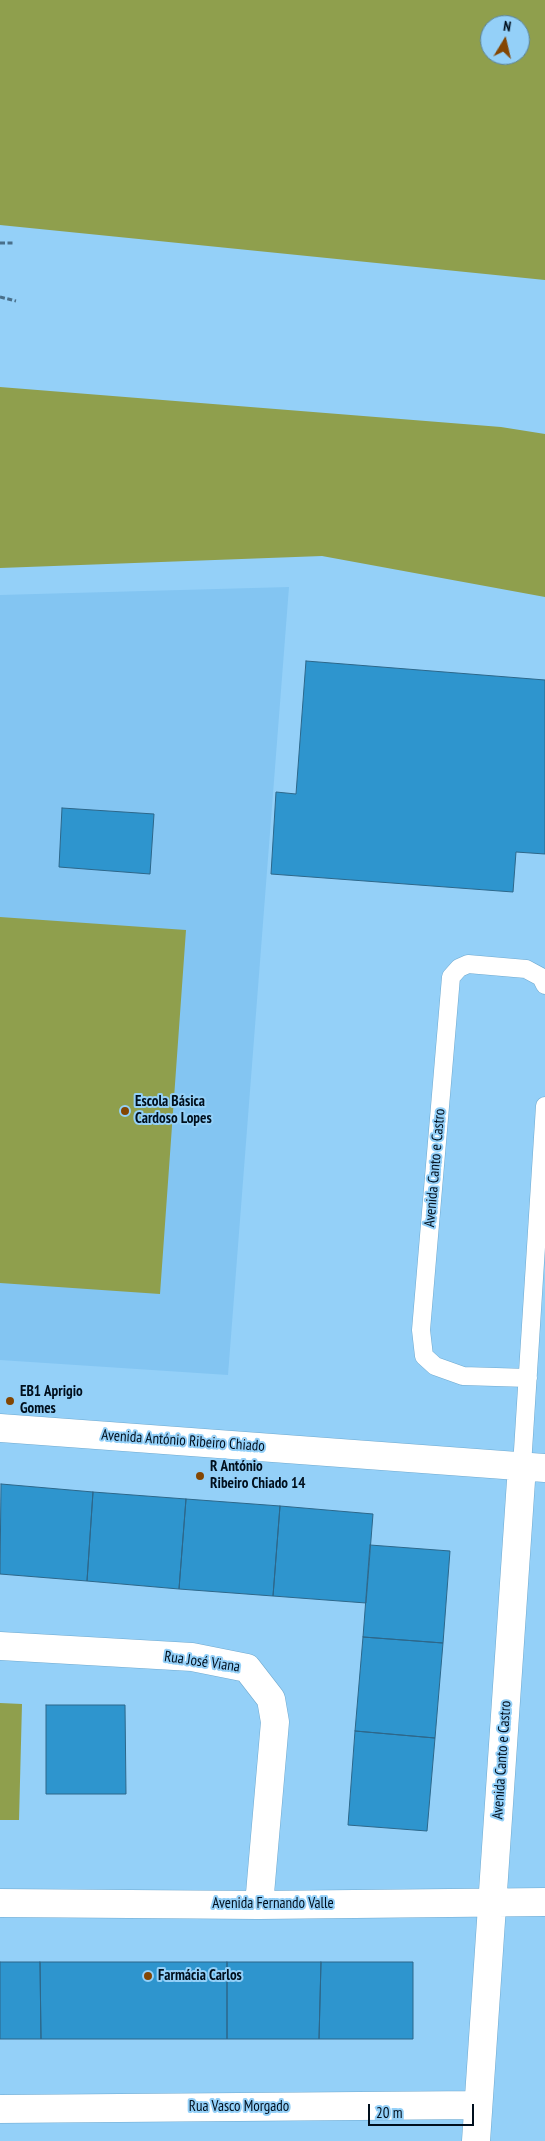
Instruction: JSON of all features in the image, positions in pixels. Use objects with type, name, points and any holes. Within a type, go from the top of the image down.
[{"type":"street","name":"Avenida António Ribeiro Chiado","points":[[0,1428],[534,1467]]},
{"type":"street","name":"Avenida Canto e Castro","points":[[476,2141],[492,1902],[534,1467]]},
{"type":"street","name":"Rua José Viana","points":[[0,1646],[192,1657],[247,1668],[271,1699],[275,1722],[259,1905]]},
{"type":"street","name":"Avenida Fernando Valle","points":[[0,1903],[259,1905],[545,1902]]},
{"type":"street","name":"Rua Vasco Morgado","points":[[0,2109],[478,2105]]},
{"type":"lane","name":"Avenida Canto e Castro","points":[[528,1378],[463,1376],[435,1366],[424,1356],[421,1330],[451,977],[458,968],[468,964],[526,969],[541,977],[545,985]]},
{"type":"lane","name":"Avenida Canto e Castro","points":[[534,1467],[528,1378],[545,1106]]},
{"type":"path","points":[[0,244],[13,243]]},
{"type":"path","points":[[0,297],[16,300]]},
{"type":"shaded area","name":"Escola Básica Cardoso Lopes","points":[[289,587],[228,1375],[0,1360],[0,595]]},
{"type":"green space","points":[[0,0],[545,0],[545,280],[0,225]]},
{"type":"green space","points":[[0,387],[501,427],[545,434],[545,597],[322,556],[0,568]]},
{"type":"green space","points":[[0,917],[186,930],[160,1294],[0,1283]]},
{"type":"green space","points":[[0,1703],[22,1704],[19,1820],[0,1820]]},
{"type":"building","points":[[306,661],[545,680],[545,854],[516,852],[513,892],[271,874],[276,792],[296,794]]},
{"type":"building","points":[[62,808],[154,814],[150,874],[59,867]]},
{"type":"building","points":[[1,1484],[93,1492],[87,1581],[0,1574]]},
{"type":"building","points":[[93,1492],[186,1499],[179,1589],[87,1581]]},
{"type":"building","points":[[186,1499],[280,1506],[273,1596],[179,1589]]},
{"type":"building","points":[[280,1506],[373,1514],[366,1603],[273,1596]]},
{"type":"building","points":[[370,1545],[450,1551],[443,1643],[363,1637]]},
{"type":"building","points":[[363,1637],[443,1643],[435,1738],[355,1731]]},
{"type":"building","points":[[46,1705],[125,1705],[126,1794],[46,1794]]},
{"type":"building","points":[[355,1731],[435,1738],[427,1831],[348,1825]]},
{"type":"building","points":[[0,1962],[40,1962],[41,2039],[0,2039]]},
{"type":"building","points":[[40,1962],[227,1962],[227,2039],[41,2039]]},
{"type":"building","points":[[227,1962],[321,1962],[319,2039],[227,2039]]},
{"type":"building","points":[[321,1962],[413,1962],[413,2039],[319,2039]]},
{"type":"place","name":"Escola Básica Cardoso Lopes","points":[[125,1111]]},
{"type":"place","name":"EB1 Aprigio Gomes","points":[[10,1401]]},
{"type":"place","name":"R António Ribeiro Chiado 14","points":[[200,1476]]},
{"type":"place","name":"Farmácia Carlos","points":[[148,1976]]}]
